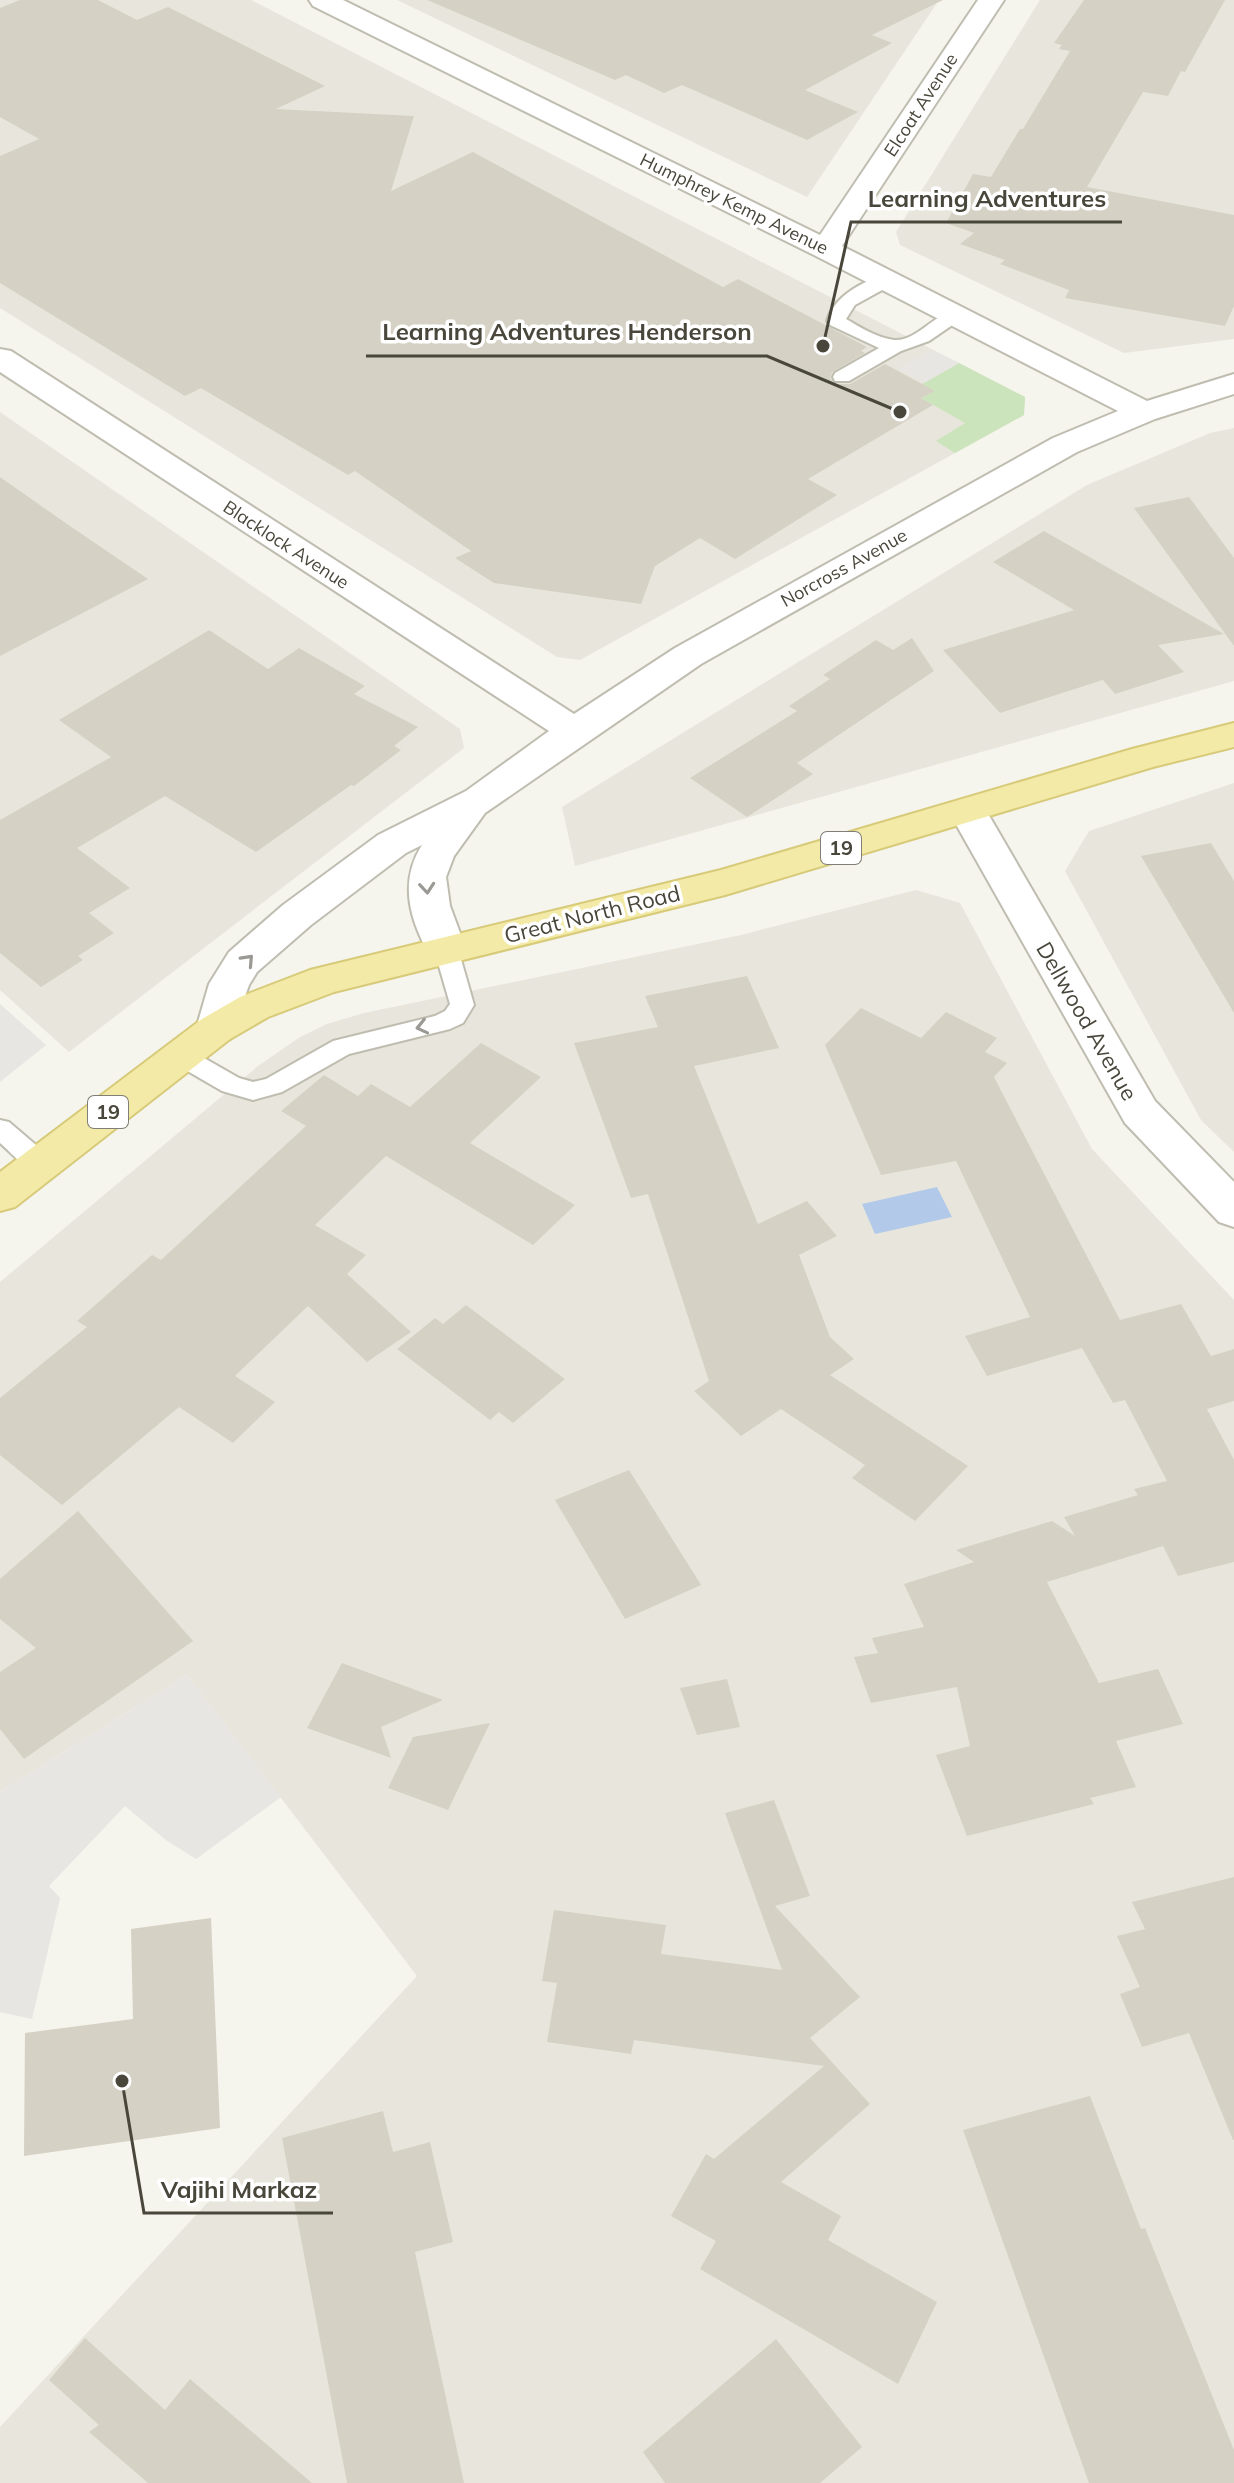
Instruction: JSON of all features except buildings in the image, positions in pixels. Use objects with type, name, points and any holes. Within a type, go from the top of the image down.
[{"type":"main road","name":"Great North Road","points":[[0,1195],[216,1029],[283,994],[446,949],[725,882],[1145,757],[1234,735]]},
{"type":"street","name":"Humphrey Kemp Avenue","points":[[322,0],[958,315],[1144,412]]},
{"type":"street","name":"Elcoat Avenue","points":[[825,249],[991,0]]},
{"type":"street","name":"Blacklock Avenue","points":[[0,358],[574,731]]},
{"type":"street","name":"Norcross Avenue","points":[[216,1029],[229,984],[243,962],[297,915],[392,844],[479,800],[574,731],[688,656],[1065,445],[1144,412],[1234,384]]},
{"type":"street","name":"Norcross Avenue","points":[[446,949],[428,901],[426,870],[444,840],[479,800]]},
{"type":"street","name":"Dellwood Avenue","points":[[968,812],[1140,1112],[1234,1210]]},
{"type":"lane","points":[[887,280],[846,303],[836,321],[894,347],[911,346],[958,315]]},
{"type":"lane","points":[[842,377],[894,347]]},
{"type":"lane","points":[[181,1056],[231,1085],[253,1091],[273,1086],[342,1047],[441,1023],[454,1017],[462,1005],[446,949]]},
{"type":"lane","points":[[0,1129],[41,1164]]},
{"type":"shaded area","points":[[0,0],[251,0],[1025,397],[1024,415],[580,660],[557,657],[0,308]]},
{"type":"shaded area","points":[[397,0],[939,0],[807,197]]},
{"type":"shaded area","points":[[1040,0],[1234,0],[1234,339],[1124,353],[900,245],[896,232]]},
{"type":"shaded area","points":[[932,350],[959,363],[924,383],[898,369]]},
{"type":"shaded area","points":[[0,412],[460,729],[464,748],[69,1052],[0,990]]},
{"type":"shaded area","points":[[1234,428],[1234,681],[575,866],[562,807],[1087,485],[1210,433]]},
{"type":"shaded area","points":[[1234,783],[1234,1152],[1201,1120],[1065,871],[1089,831]]},
{"type":"shaded area","points":[[916,890],[960,903],[1092,1149],[1234,1300],[1234,2483],[0,2483],[0,2427],[417,1976],[187,1675],[0,1792],[0,1282],[258,1066],[300,1037],[327,1024],[364,1013],[741,935]]},
{"type":"shaded area","points":[[0,1004],[46,1045],[0,1082]]},
{"type":"shaded area","points":[[187,1675],[281,1797],[196,1859],[166,1840],[125,1806],[49,1886],[60,1898],[32,2019],[0,2012],[0,1792]]},
{"type":"green space","points":[[959,363],[1025,397],[1024,415],[955,453],[936,441],[965,423],[921,398],[934,391],[922,384]]},
{"type":"water","points":[[937,1187],[952,1217],[875,1234],[862,1204]]},
{"type":"place","name":"Learning Adventures","points":[[823,346]]},
{"type":"place","name":"Learning Adventures Henderson","points":[[900,412]]},
{"type":"place","name":"Vajihi Markaz","points":[[122,2081]]}]
